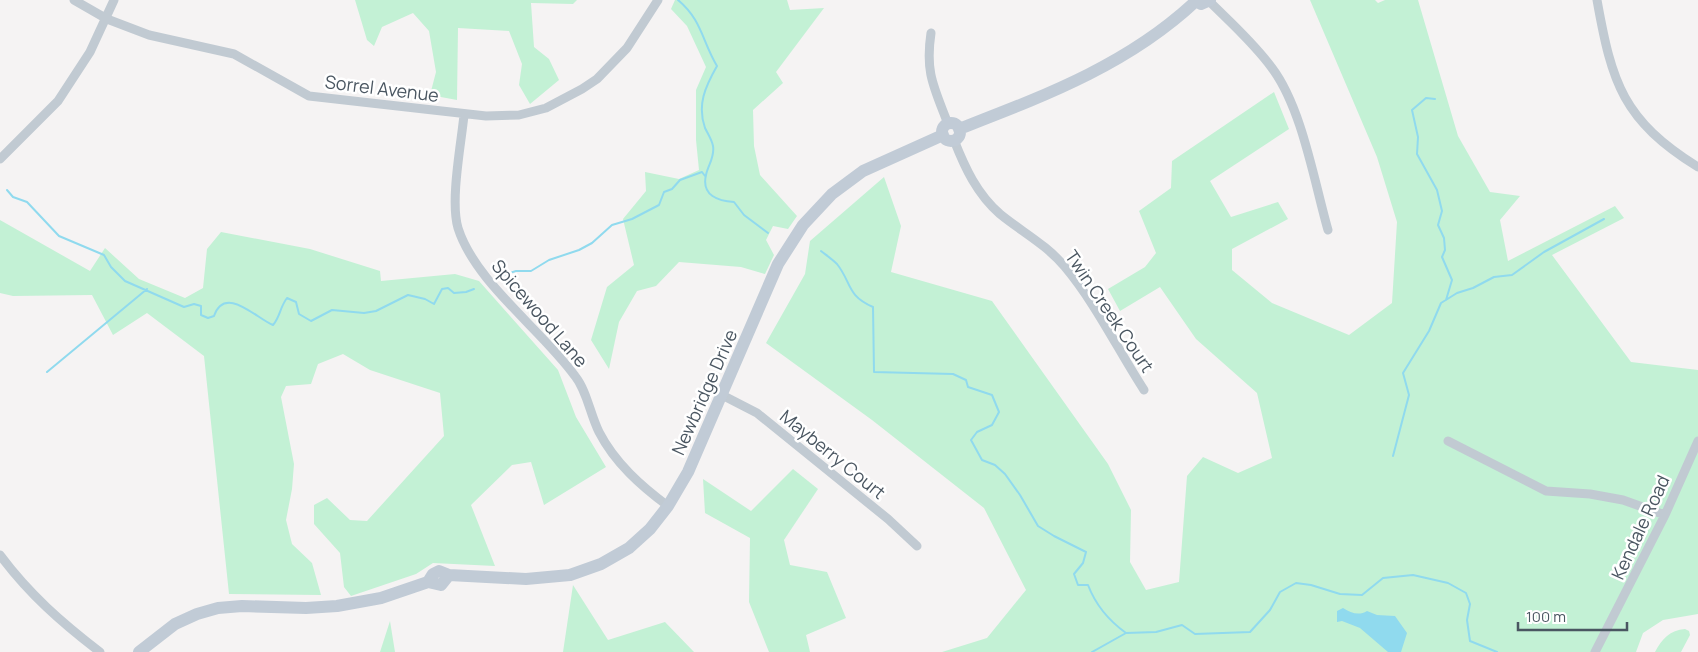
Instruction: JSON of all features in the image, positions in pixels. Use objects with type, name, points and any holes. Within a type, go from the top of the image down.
[{"type":"street","name":"Sorrel Avenue","points":[[74,0],[107,19],[149,35],[234,54],[309,96],[464,115],[519,115],[546,108],[570,97],[597,78],[627,48],[658,0]]},
{"type":"street","points":[[0,160],[58,101],[90,52],[107,19],[114,0]]},
{"type":"street","points":[[1598,0],[1607,54],[1626,101],[1652,134],[1673,151],[1698,167]]},
{"type":"street","points":[[1203,1],[1259,51],[1284,87],[1296,118],[1328,230]]},
{"type":"street","name":"Newbridge Drive","points":[[139,652],[175,624],[197,614],[218,608],[242,606],[306,608],[337,606],[382,598],[428,582],[437,571],[449,575],[526,579],[570,575],[601,564],[629,548],[650,529],[668,506],[688,472],[778,264],[803,225],[832,194],[862,170],[951,132],[1063,89],[1093,74],[1203,1]]},
{"type":"street","name":"Twin Creek Court","points":[[931,33],[928,56],[929,73],[966,170],[979,190],[1000,213],[1045,247],[1065,267],[1144,390]]},
{"type":"street","name":"Spicewood Lane","points":[[464,115],[455,207],[457,226],[464,246],[477,267],[550,345],[577,378],[599,432],[618,462],[647,490],[668,506]]},
{"type":"street","name":"Mayberry Court","points":[[722,395],[756,413],[888,519],[917,546]]},
{"type":"street","points":[[1448,441],[1546,492],[1590,494],[1623,500],[1666,515]]},
{"type":"street","name":"Kendale Road","points":[[1596,652],[1666,515],[1698,441]]},
{"type":"street","points":[[0,555],[22,584],[44,607],[100,652]]},
{"type":"green space","points":[[355,0],[577,0],[573,4],[531,3],[534,47],[549,59],[559,80],[530,104],[519,85],[522,64],[509,31],[458,28],[457,100],[430,95],[436,72],[429,31],[413,13],[382,27],[374,46],[367,40]]},
{"type":"green space","points":[[675,0],[787,0],[790,10],[824,8],[776,72],[783,83],[753,110],[754,146],[760,175],[797,216],[788,229],[773,226],[766,240],[774,255],[765,274],[741,267],[679,262],[656,286],[637,291],[619,322],[609,369],[591,340],[607,287],[634,265],[623,219],[646,191],[645,172],[679,179],[699,170],[696,140],[696,90],[706,67],[687,26],[671,9]]},
{"type":"green space","points":[[1310,0],[1375,0],[1378,3],[1385,0],[1418,0],[1458,136],[1490,192],[1520,196],[1500,220],[1508,261],[1615,206],[1624,218],[1552,255],[1631,362],[1698,370],[1698,614],[1663,620],[1643,633],[1636,652],[942,652],[987,638],[1026,590],[984,508],[872,420],[766,343],[805,274],[810,241],[884,177],[901,226],[891,272],[992,301],[1108,464],[1131,510],[1130,562],[1146,590],[1179,582],[1187,476],[1203,457],[1238,473],[1272,458],[1257,393],[1196,339],[1160,287],[1120,311],[1108,289],[1145,267],[1156,253],[1139,211],[1171,188],[1172,161],[1274,92],[1289,129],[1210,181],[1231,217],[1278,202],[1288,219],[1232,249],[1232,270],[1272,303],[1349,335],[1392,303],[1397,222],[1377,157]]},
{"type":"green space","points":[[0,220],[90,271],[105,248],[139,279],[185,298],[203,288],[207,249],[221,232],[310,249],[380,271],[381,281],[455,274],[479,281],[558,370],[576,417],[606,467],[544,505],[531,462],[512,465],[471,505],[495,566],[433,563],[416,574],[351,596],[344,587],[340,553],[314,524],[314,505],[327,498],[350,520],[367,521],[444,436],[440,393],[370,370],[343,354],[318,364],[311,384],[286,386],[281,397],[294,464],[292,489],[286,520],[292,544],[312,563],[321,595],[229,594],[204,356],[147,313],[113,335],[92,295],[13,296],[0,293]]},
{"type":"green space","points":[[793,469],[818,489],[784,540],[790,565],[827,572],[846,618],[806,635],[810,652],[769,652],[749,602],[750,538],[705,513],[703,479],[751,511]]},
{"type":"green space","points":[[573,585],[608,640],[665,622],[694,652],[563,652]]},
{"type":"green space","points":[[390,621],[395,652],[380,652]]},
{"type":"green space","points":[[1685,629],[1689,631],[1690,635],[1681,652],[1655,652],[1667,636],[1675,631]]},
{"type":"water","points":[[1343,608],[1355,613],[1367,611],[1377,615],[1395,616],[1407,633],[1401,652],[1388,652],[1360,628],[1342,621],[1337,622],[1337,611]]},
{"type":"waterway","points":[[678,0],[697,23],[717,66],[709,81],[702,104],[705,128],[713,146],[712,157],[706,175],[706,188],[717,199],[734,202],[744,215],[768,233]]},
{"type":"waterway","points":[[1435,99],[1426,98],[1412,110],[1418,137],[1417,154],[1437,190],[1442,211],[1438,225],[1444,238],[1445,250],[1442,257],[1452,280],[1446,300]]},
{"type":"waterway","points":[[503,275],[516,271],[531,271],[549,260],[579,250],[592,243],[612,225],[632,219],[659,205],[664,192],[672,189],[680,180],[702,172],[705,176]]},
{"type":"waterway","points":[[7,190],[13,197],[27,202],[59,236],[104,255],[111,267],[125,281],[184,307],[194,304],[201,306],[201,315],[208,318],[214,316],[219,307],[226,303],[233,303],[242,306],[273,325],[287,298],[296,302],[299,314],[311,321],[332,310],[364,313],[376,311],[408,295],[425,299],[434,304],[442,289],[448,288],[454,293],[474,289]]},
{"type":"waterway","points":[[1393,456],[1409,395],[1403,373],[1429,331],[1441,303],[1457,293],[1473,288],[1494,277],[1512,275],[1544,252],[1604,219]]},
{"type":"waterway","points":[[821,251],[837,264],[850,288],[858,298],[873,307],[874,372],[953,374],[966,380],[968,387],[992,395],[999,412],[992,425],[977,432],[971,440],[982,460],[995,465],[1005,474],[1038,526],[1086,552],[1083,563],[1074,574],[1078,585],[1088,585],[1103,612],[1126,633]]},
{"type":"waterway","points":[[47,372],[147,289]]},
{"type":"waterway","points":[[1092,652],[1126,633],[1156,632],[1182,625],[1195,634],[1250,632],[1270,610],[1280,592],[1296,583],[1311,585],[1340,594],[1362,595],[1383,578],[1413,575],[1448,583],[1466,593],[1470,604],[1467,620],[1470,641],[1497,652]]}]
